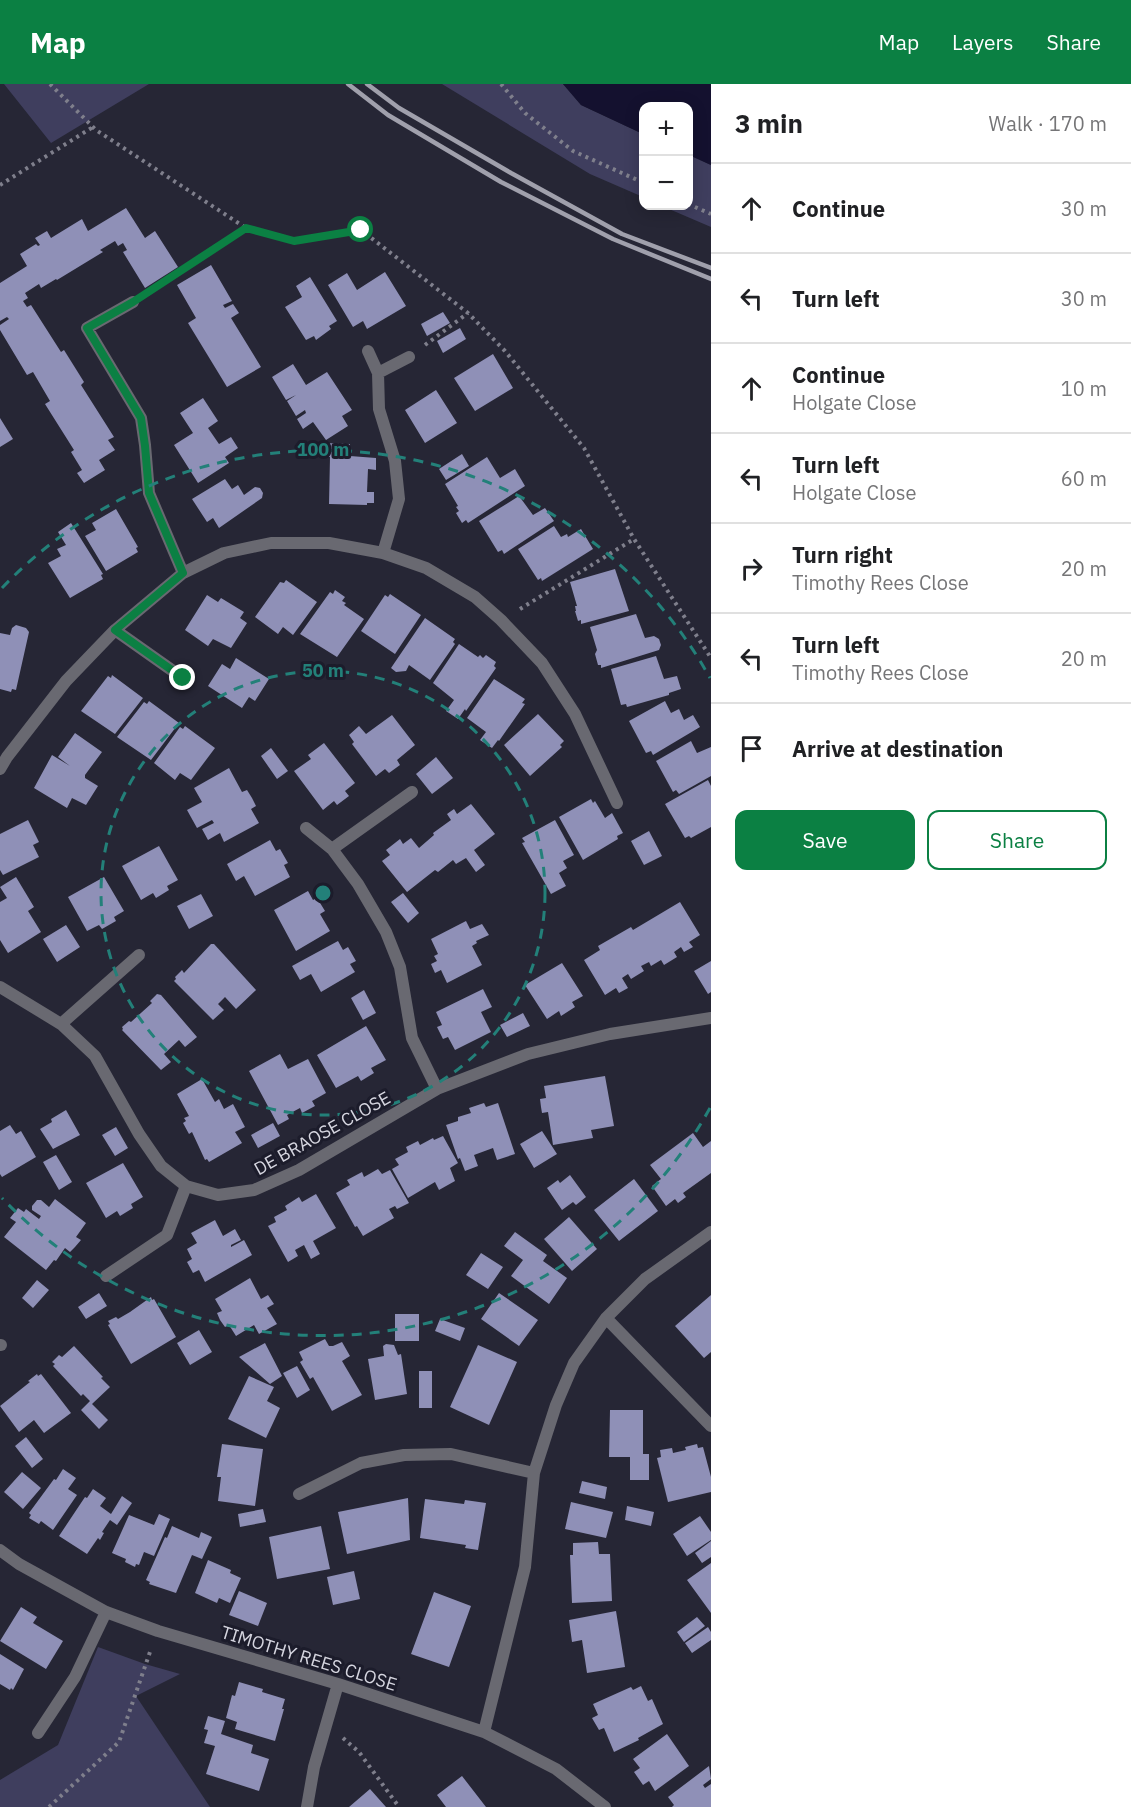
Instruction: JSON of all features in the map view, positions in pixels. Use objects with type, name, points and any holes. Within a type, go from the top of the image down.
[{"type":"street","points":[[133,302],[87,328],[141,418],[149,493],[183,573]]},
{"type":"street","points":[[368,351],[378,374],[379,410],[395,461],[399,499],[383,553]]},
{"type":"street","points":[[378,374],[409,357]]},
{"type":"street","points":[[0,769],[3,755],[66,681],[115,630],[183,573],[224,553],[271,543],[329,543],[383,553],[426,568],[475,597],[501,620],[542,663],[570,706],[617,803]]},
{"type":"street","points":[[115,630],[183,678]]},
{"type":"street","points":[[332,849],[412,792]]},
{"type":"street","points":[[306,828],[332,849],[358,884],[386,932],[400,968],[412,1038],[437,1089]]},
{"type":"street","points":[[61,1024],[140,955]]},
{"type":"street","name":"DE BRAOSE CLOSE","points":[[0,987],[61,1024],[96,1056],[140,1134],[161,1166],[186,1186],[218,1195],[254,1190],[299,1170],[437,1089],[528,1054],[610,1034],[711,1018]]},
{"type":"street","points":[[106,1275],[166,1235],[186,1186]]},
{"type":"street","points":[[484,1732],[525,1567],[534,1473],[556,1405],[574,1363],[606,1318],[645,1279],[711,1232]]},
{"type":"street","points":[[606,1318],[711,1426]]},
{"type":"street","points":[[299,1494],[361,1463],[404,1455],[451,1454],[534,1473]]},
{"type":"street","name":"TIMOTHY REES CLOSE","points":[[0,1550],[19,1564],[106,1612],[158,1631],[338,1684],[484,1732],[556,1769],[605,1807]]},
{"type":"street","points":[[38,1733],[75,1677],[106,1612]]},
{"type":"street","points":[[307,1807],[314,1767],[338,1684]]},
{"type":"path","points":[[50,84],[93,127],[246,228],[294,241],[361,230],[468,313],[505,351],[584,448],[634,539],[711,658]]},
{"type":"path","points":[[501,84],[525,113],[573,151],[639,181]]},
{"type":"path","points":[[0,185],[93,127]]},
{"type":"path","points":[[693,206],[711,214]]},
{"type":"path","points":[[133,302],[246,228]]},
{"type":"path","points":[[409,357],[468,313]]},
{"type":"path","points":[[501,620],[634,539]]},
{"type":"path","points":[[49,1807],[118,1742],[158,1631]]},
{"type":"path","points":[[327,1724],[359,1752],[399,1807]]},
{"type":"shaded area","points":[[4,84],[149,84],[51,143]]},
{"type":"shaded area","points":[[442,84],[563,84],[581,105],[639,132],[639,195],[590,174]]},
{"type":"shaded area","points":[[563,84],[711,84],[711,165],[693,157],[693,102],[639,102],[639,132],[581,105]]},
{"type":"shaded area","points":[[693,157],[711,165],[711,227],[671,210],[693,210]]},
{"type":"shaded area","points":[[98,1647],[180,1674],[136,1696],[210,1807],[0,1807],[0,1780],[58,1745]]},
{"type":"building","points":[[126,208],[145,238],[155,231],[178,267],[145,288],[123,252],[127,250],[123,243],[118,246],[115,241],[100,250],[103,252],[57,280],[41,288],[39,284],[25,293],[28,298],[23,301],[27,307],[31,305],[61,352],[64,350],[84,382],[81,385],[114,437],[108,440],[115,450],[99,460],[105,470],[84,483],[77,473],[82,470],[71,452],[74,450],[45,404],[50,401],[33,372],[27,375],[0,330],[0,325],[9,319],[7,317],[0,321],[0,283],[27,266],[20,254],[36,244],[40,245],[35,238],[47,231],[51,238],[82,219],[88,231]]},
{"type":"building","points":[[211,265],[232,301],[223,305],[225,308],[233,304],[239,313],[231,318],[261,367],[227,387],[188,323],[196,318],[177,285]]},
{"type":"building","points":[[385,272],[406,306],[367,329],[363,321],[353,327],[328,285],[347,273],[357,290]]},
{"type":"building","points":[[310,277],[337,321],[329,326],[331,329],[316,340],[314,336],[306,340],[285,307],[302,297],[296,286]]},
{"type":"building","points":[[443,312],[450,323],[427,336],[421,324]]},
{"type":"building","points":[[460,328],[466,339],[443,353],[437,341]]},
{"type":"building","points":[[493,354],[513,388],[475,411],[454,378]]},
{"type":"building","points":[[293,364],[306,385],[327,372],[352,410],[342,416],[348,426],[326,440],[313,422],[303,429],[297,419],[306,413],[305,410],[296,416],[287,401],[296,395],[286,400],[272,377]]},
{"type":"building","points":[[436,390],[457,423],[425,443],[405,410]]},
{"type":"building","points":[[203,398],[218,421],[208,428],[219,444],[231,437],[238,448],[225,457],[229,463],[198,483],[174,445],[193,433],[180,413]]},
{"type":"building","points":[[0,418],[13,439],[0,447]]},
{"type":"building","points":[[324,443],[350,444],[350,456],[376,458],[376,470],[368,469],[367,492],[374,492],[374,503],[367,503],[367,505],[329,504],[330,457],[324,457]]},
{"type":"building","points":[[462,454],[469,466],[446,480],[439,469]]},
{"type":"building","points":[[487,457],[500,478],[515,469],[525,486],[468,523],[466,520],[462,523],[456,513],[459,511],[456,507],[458,506],[445,484]]},
{"type":"building","points":[[225,479],[232,489],[238,485],[244,495],[255,487],[260,488],[263,493],[262,498],[219,528],[213,518],[207,522],[192,499]]},
{"type":"building","points":[[519,496],[533,515],[545,508],[554,521],[504,554],[502,550],[498,552],[479,521]]},
{"type":"building","points":[[116,509],[138,547],[136,548],[138,552],[106,571],[85,536],[96,530],[92,523]]},
{"type":"building","points":[[71,523],[103,574],[101,575],[103,579],[70,598],[48,563],[61,556],[57,549],[66,545],[58,532]]},
{"type":"building","points":[[554,526],[561,537],[567,534],[568,537],[581,529],[593,549],[542,581],[541,578],[538,580],[518,549]]},
{"type":"building","points":[[615,569],[629,611],[581,624],[575,611],[575,606],[577,606],[570,582]]},
{"type":"building","points":[[286,580],[317,602],[293,635],[283,627],[278,634],[255,617],[280,582],[284,583]]},
{"type":"building","points":[[335,590],[345,597],[342,601],[346,603],[344,605],[364,619],[337,657],[300,634],[330,592],[333,594]]},
{"type":"building","points":[[390,594],[421,615],[395,654],[361,631],[385,595],[388,597]]},
{"type":"building","points":[[207,595],[218,602],[221,598],[244,612],[240,618],[247,623],[231,648],[213,639],[208,646],[185,630]]},
{"type":"building","points":[[636,614],[645,638],[654,636],[659,639],[661,645],[659,650],[601,668],[595,654],[597,650],[590,627]]},
{"type":"building","points":[[425,618],[455,639],[453,642],[455,644],[430,680],[409,665],[406,671],[396,672],[391,668]]},
{"type":"building","points":[[16,625],[26,628],[29,632],[16,690],[12,689],[11,692],[0,689],[0,633],[10,635],[12,628]]},
{"type":"building","points":[[459,644],[478,657],[480,655],[483,658],[486,655],[496,662],[494,666],[496,668],[458,719],[446,711],[454,700],[433,683]]},
{"type":"building","points":[[656,656],[664,679],[677,676],[681,689],[669,695],[627,707],[626,704],[621,705],[611,669]]},
{"type":"building","points":[[236,658],[269,679],[255,701],[249,697],[242,708],[208,686],[222,664],[230,669]]},
{"type":"building","points":[[112,675],[143,698],[115,734],[81,711],[108,676],[111,678]]},
{"type":"building","points":[[494,679],[525,699],[522,703],[525,704],[492,748],[480,740],[486,732],[467,718]]},
{"type":"building","points":[[149,701],[179,723],[151,760],[117,737],[144,702],[147,704]]},
{"type":"building","points":[[665,701],[671,713],[679,709],[684,720],[693,715],[700,727],[653,755],[651,751],[646,753],[629,721]]},
{"type":"building","points":[[538,714],[564,741],[560,745],[562,747],[530,776],[504,745]]},
{"type":"building","points":[[392,715],[415,745],[397,760],[400,765],[389,773],[385,769],[376,776],[352,744],[354,742],[349,735],[359,726],[366,734]]},
{"type":"building","points":[[185,726],[215,748],[191,780],[180,773],[175,780],[154,763],[180,727],[183,729]]},
{"type":"building","points":[[75,733],[102,752],[85,775],[85,778],[98,786],[86,805],[72,798],[67,808],[34,788],[52,755],[70,766],[58,757]]},
{"type":"building","points":[[691,741],[697,753],[711,747],[711,776],[679,794],[676,790],[673,792],[656,761]]},
{"type":"building","points":[[324,743],[355,783],[345,791],[349,796],[337,805],[334,801],[323,810],[294,771],[311,759],[308,755]]},
{"type":"building","points":[[271,748],[288,771],[277,779],[261,756]]},
{"type":"building","points":[[436,757],[453,778],[432,794],[416,774]]},
{"type":"building","points":[[229,768],[242,792],[247,790],[252,798],[256,806],[251,809],[259,823],[224,842],[220,833],[208,840],[202,829],[214,823],[212,820],[197,828],[187,810],[202,802],[194,788]]},
{"type":"building","points":[[708,780],[711,786],[711,827],[691,838],[689,836],[685,838],[665,804]]},
{"type":"building","points":[[591,799],[593,803],[595,801],[605,818],[612,813],[623,833],[617,836],[618,839],[583,860],[559,817]]},
{"type":"building","points":[[471,804],[495,834],[474,850],[485,865],[476,872],[466,858],[456,864],[453,860],[438,872],[435,870],[407,892],[382,861],[390,855],[386,850],[400,839],[403,844],[411,838],[419,848],[434,835],[433,833],[451,820],[447,814],[454,809],[457,814]]},
{"type":"building","points":[[28,820],[39,842],[33,845],[39,857],[3,875],[0,870],[0,834]]},
{"type":"building","points":[[555,820],[574,855],[563,861],[567,868],[559,873],[566,886],[551,894],[522,843],[525,842],[522,838]]},
{"type":"building","points":[[649,831],[662,856],[644,865],[631,841]]},
{"type":"building","points":[[270,840],[276,851],[280,849],[288,863],[284,865],[290,877],[255,896],[244,876],[236,881],[227,864]]},
{"type":"building","points":[[159,846],[178,880],[167,886],[169,890],[156,898],[153,893],[141,900],[122,866]]},
{"type":"building","points":[[16,877],[34,907],[28,911],[41,932],[8,953],[0,940],[0,902],[7,898],[0,887]]},
{"type":"building","points":[[104,877],[124,911],[114,917],[116,921],[102,929],[99,925],[87,931],[68,897]]},
{"type":"building","points":[[308,891],[313,900],[317,898],[325,911],[320,914],[330,931],[296,951],[274,910]]},
{"type":"building","points":[[403,893],[419,913],[408,923],[391,902]]},
{"type":"building","points":[[201,894],[213,916],[189,929],[177,906]]},
{"type":"building","points":[[680,902],[700,935],[689,942],[693,947],[684,952],[681,947],[674,952],[677,957],[664,965],[661,960],[651,966],[649,962],[641,966],[644,971],[631,979],[628,974],[622,978],[628,988],[619,993],[616,988],[605,995],[584,960],[600,950],[598,946],[631,927],[633,930]]},
{"type":"building","points":[[466,921],[470,929],[482,924],[489,935],[476,941],[477,943],[472,946],[482,965],[447,983],[441,970],[435,973],[431,964],[437,961],[434,956],[438,954],[431,939]]},
{"type":"building","points":[[66,925],[80,947],[57,962],[43,939]]},
{"type":"building","points":[[338,941],[343,950],[348,947],[356,961],[350,964],[355,972],[321,992],[311,974],[300,980],[292,966]]},
{"type":"building","points":[[211,944],[214,944],[256,990],[236,1009],[225,997],[218,1004],[224,1010],[213,1020],[174,981],[182,970],[184,973]]},
{"type":"building","points":[[711,961],[711,992],[708,994],[694,971]]},
{"type":"building","points":[[562,963],[583,996],[572,1002],[575,1007],[561,1016],[559,1011],[547,1019],[525,985]]},
{"type":"building","points":[[483,989],[492,1007],[481,1012],[491,1032],[455,1050],[448,1037],[443,1039],[437,1027],[442,1025],[436,1012]]},
{"type":"building","points":[[364,990],[376,1013],[363,1020],[351,998]]},
{"type":"building","points":[[157,994],[161,995],[197,1037],[185,1047],[179,1040],[164,1054],[171,1062],[161,1070],[122,1030],[122,1027],[152,1003],[150,1001]]},
{"type":"building","points":[[523,1013],[530,1026],[507,1037],[500,1025]]},
{"type":"building","points":[[366,1026],[386,1060],[371,1068],[374,1073],[361,1081],[358,1076],[336,1088],[317,1055]]},
{"type":"building","points":[[280,1054],[288,1069],[308,1059],[326,1093],[312,1101],[315,1106],[302,1113],[300,1108],[287,1115],[289,1119],[278,1125],[249,1071]]},
{"type":"building","points":[[605,1076],[614,1126],[591,1130],[593,1138],[553,1145],[548,1112],[542,1113],[541,1107],[540,1099],[546,1098],[544,1086]]},
{"type":"building","points":[[202,1079],[215,1102],[219,1099],[224,1109],[233,1104],[245,1127],[235,1132],[242,1143],[209,1162],[205,1160],[192,1132],[189,1134],[183,1123],[186,1121],[184,1118],[189,1116],[177,1094]]},
{"type":"building","points":[[484,1103],[486,1107],[498,1103],[515,1154],[497,1160],[493,1148],[474,1155],[478,1166],[465,1171],[460,1158],[458,1159],[446,1125],[458,1121],[458,1117],[471,1113],[469,1108]]},
{"type":"building","points":[[66,1110],[80,1135],[53,1149],[40,1129]]},
{"type":"building","points":[[273,1123],[280,1136],[258,1148],[251,1135]]},
{"type":"building","points":[[10,1125],[16,1134],[21,1131],[36,1157],[2,1177],[0,1174],[0,1131]]},
{"type":"building","points":[[116,1127],[128,1148],[115,1156],[102,1135]]},
{"type":"building","points":[[542,1131],[557,1154],[534,1168],[520,1144]]},
{"type":"building","points":[[693,1133],[703,1147],[711,1141],[711,1173],[683,1193],[686,1197],[678,1203],[675,1199],[666,1206],[652,1186],[661,1179],[650,1165]]},
{"type":"building","points":[[443,1136],[458,1163],[450,1168],[455,1181],[439,1190],[435,1182],[408,1198],[392,1169],[399,1165],[395,1159],[408,1152],[406,1147],[418,1141],[420,1145]]},
{"type":"building","points":[[56,1155],[72,1182],[59,1190],[43,1162]]},
{"type":"building","points":[[123,1163],[143,1197],[131,1204],[133,1208],[120,1216],[117,1211],[106,1218],[86,1183]]},
{"type":"building","points":[[378,1169],[382,1174],[390,1170],[409,1203],[397,1209],[395,1206],[389,1209],[394,1218],[363,1236],[357,1226],[355,1227],[336,1193],[350,1185],[347,1180],[362,1172],[364,1177]]},
{"type":"building","points":[[570,1175],[586,1197],[576,1205],[573,1202],[562,1210],[547,1188],[558,1180],[560,1183]]},
{"type":"building","points":[[634,1179],[658,1211],[619,1241],[594,1210]]},
{"type":"building","points":[[316,1194],[336,1228],[313,1241],[320,1254],[311,1259],[304,1245],[295,1250],[298,1256],[288,1262],[268,1226],[276,1222],[274,1217],[287,1210],[285,1206],[299,1197],[302,1202]]},
{"type":"building","points":[[55,1199],[86,1223],[76,1237],[81,1240],[70,1252],[65,1248],[46,1270],[4,1237],[16,1222],[10,1218],[18,1208],[24,1212],[26,1209],[39,1219],[41,1216],[32,1210],[32,1206],[37,1200],[41,1200],[49,1207]]},
{"type":"building","points":[[569,1217],[597,1249],[572,1271],[544,1239]]},
{"type":"building","points":[[215,1220],[223,1236],[235,1229],[241,1240],[231,1247],[244,1240],[252,1255],[205,1282],[199,1270],[193,1273],[187,1262],[192,1259],[187,1249],[197,1243],[191,1233]]},
{"type":"building","points":[[515,1232],[547,1255],[543,1261],[567,1278],[549,1304],[511,1276],[523,1260],[504,1246]]},
{"type":"building","points":[[481,1253],[503,1267],[488,1289],[466,1275]]},
{"type":"building","points":[[250,1278],[261,1299],[268,1295],[274,1304],[267,1308],[277,1324],[259,1334],[254,1325],[236,1336],[229,1325],[225,1327],[220,1320],[217,1313],[222,1311],[215,1299]]},
{"type":"building","points":[[37,1280],[49,1290],[33,1308],[22,1298]]},
{"type":"building","points":[[99,1293],[107,1306],[86,1319],[78,1307]]},
{"type":"building","points":[[499,1293],[538,1320],[519,1346],[481,1319]]},
{"type":"building","points":[[711,1295],[711,1352],[704,1358],[675,1326]]},
{"type":"building","points":[[151,1297],[176,1337],[131,1364],[108,1325],[110,1324],[108,1321],[116,1317],[118,1319]]},
{"type":"building","points":[[395,1314],[419,1314],[419,1341],[395,1341]]},
{"type":"building","points":[[440,1319],[465,1328],[460,1341],[435,1331]]},
{"type":"building","points":[[199,1330],[212,1352],[190,1365],[177,1343]]},
{"type":"building","points":[[325,1339],[329,1346],[342,1342],[350,1356],[342,1361],[362,1395],[332,1411],[313,1377],[310,1379],[300,1362],[303,1360],[299,1352]]},
{"type":"building","points":[[265,1343],[282,1376],[270,1384],[239,1357]]},
{"type":"building","points":[[394,1345],[398,1355],[401,1354],[407,1394],[375,1400],[368,1359],[384,1356],[383,1346]]},
{"type":"building","points":[[478,1345],[517,1362],[489,1425],[450,1407]]},
{"type":"building","points":[[74,1346],[110,1387],[92,1404],[108,1420],[99,1429],[81,1410],[90,1401],[83,1394],[81,1396],[53,1366],[55,1364],[52,1362],[59,1355],[62,1357]]},
{"type":"building","points":[[297,1366],[310,1390],[297,1398],[283,1373]]},
{"type":"building","points":[[419,1371],[432,1371],[432,1408],[419,1408]]},
{"type":"building","points":[[37,1374],[38,1376],[41,1374],[71,1413],[44,1433],[34,1420],[19,1432],[0,1406]]},
{"type":"building","points":[[249,1376],[274,1387],[267,1401],[280,1408],[266,1438],[228,1419]]},
{"type":"building","points":[[610,1410],[643,1410],[643,1454],[649,1454],[649,1480],[630,1480],[630,1457],[609,1457]]},
{"type":"building","points":[[26,1437],[43,1459],[32,1468],[15,1446]]},
{"type":"building","points":[[222,1444],[263,1449],[255,1506],[218,1501],[221,1477],[217,1477]]},
{"type":"building","points":[[697,1444],[698,1448],[703,1447],[711,1477],[711,1492],[668,1502],[657,1458],[661,1457],[660,1450],[672,1448],[673,1453]]},
{"type":"building","points":[[63,1469],[76,1478],[68,1489],[77,1495],[53,1530],[41,1521],[39,1524],[29,1518],[31,1515],[29,1513]]},
{"type":"building","points":[[22,1472],[41,1488],[23,1509],[4,1492]]},
{"type":"building","points":[[582,1481],[607,1487],[605,1499],[579,1493]]},
{"type":"building","points":[[93,1489],[106,1498],[100,1506],[111,1514],[122,1496],[132,1503],[117,1525],[110,1520],[100,1540],[98,1538],[87,1554],[59,1536]]},
{"type":"building","points":[[408,1498],[410,1540],[347,1554],[338,1512]]},
{"type":"building","points":[[425,1499],[464,1504],[465,1500],[486,1503],[478,1550],[465,1548],[466,1545],[420,1538]]},
{"type":"building","points":[[571,1502],[613,1512],[606,1538],[565,1529]]},
{"type":"building","points":[[627,1506],[654,1512],[651,1526],[625,1520]]},
{"type":"building","points":[[263,1509],[266,1522],[240,1527],[238,1514]]},
{"type":"building","points":[[159,1514],[170,1519],[154,1556],[144,1552],[139,1565],[136,1564],[135,1567],[125,1562],[126,1559],[112,1553],[129,1515],[154,1525]]},
{"type":"building","points":[[700,1516],[711,1532],[711,1540],[687,1556],[673,1534]]},
{"type":"building","points":[[172,1526],[199,1538],[201,1532],[212,1537],[202,1559],[192,1555],[176,1593],[149,1584],[150,1582],[146,1580]]},
{"type":"building","points":[[321,1526],[330,1569],[277,1579],[269,1537]]},
{"type":"building","points":[[711,1541],[711,1557],[702,1563],[695,1553]]},
{"type":"building","points":[[598,1542],[599,1554],[610,1554],[612,1601],[572,1603],[570,1555],[573,1555],[573,1543]]},
{"type":"building","points":[[208,1560],[231,1570],[230,1573],[241,1578],[230,1603],[219,1598],[217,1603],[195,1593]]},
{"type":"building","points":[[711,1563],[711,1613],[687,1580]]},
{"type":"building","points":[[354,1571],[360,1599],[333,1605],[327,1577]]},
{"type":"building","points":[[239,1591],[267,1603],[258,1626],[229,1615]]},
{"type":"building","points":[[434,1592],[471,1606],[449,1667],[411,1654]]},
{"type":"building","points":[[21,1607],[37,1617],[33,1623],[63,1641],[46,1669],[0,1641]]},
{"type":"building","points":[[616,1611],[625,1667],[587,1673],[582,1640],[572,1642],[569,1620]]},
{"type":"building","points":[[697,1617],[705,1626],[684,1642],[677,1632]]},
{"type":"building","points":[[708,1627],[711,1640],[692,1653],[685,1643]]},
{"type":"building","points":[[0,1654],[24,1669],[13,1690],[0,1684]]},
{"type":"building","points":[[239,1682],[285,1699],[275,1741],[235,1729],[237,1722],[226,1718],[232,1695],[235,1696]]},
{"type":"building","points":[[641,1686],[648,1701],[652,1699],[663,1724],[638,1738],[639,1740],[614,1752],[604,1728],[599,1730],[592,1718],[598,1715],[593,1704],[631,1687],[633,1690]]},
{"type":"building","points":[[208,1716],[225,1721],[221,1734],[253,1745],[251,1753],[269,1759],[259,1791],[206,1774],[215,1746],[204,1743],[208,1730],[204,1729]]},
{"type":"building","points":[[667,1734],[689,1766],[655,1791],[649,1781],[643,1785],[634,1772],[640,1768],[633,1759]]},
{"type":"building","points":[[709,1766],[711,1779],[703,1785],[705,1788],[711,1784],[711,1807],[672,1807],[674,1805],[668,1797]]},
{"type":"building","points":[[462,1776],[486,1807],[446,1807],[437,1795]]},
{"type":"building","points":[[370,1789],[386,1807],[349,1807]]},
{"type":"railway","points":[[348,84],[388,115],[501,182],[613,239],[711,279]]},
{"type":"railway","points":[[367,84],[399,108],[622,234],[711,268]]},
{"type":"route","points":[[183,678],[115,630],[183,573],[149,493],[141,418],[87,328],[133,302],[246,228],[294,241],[361,230]]}]
